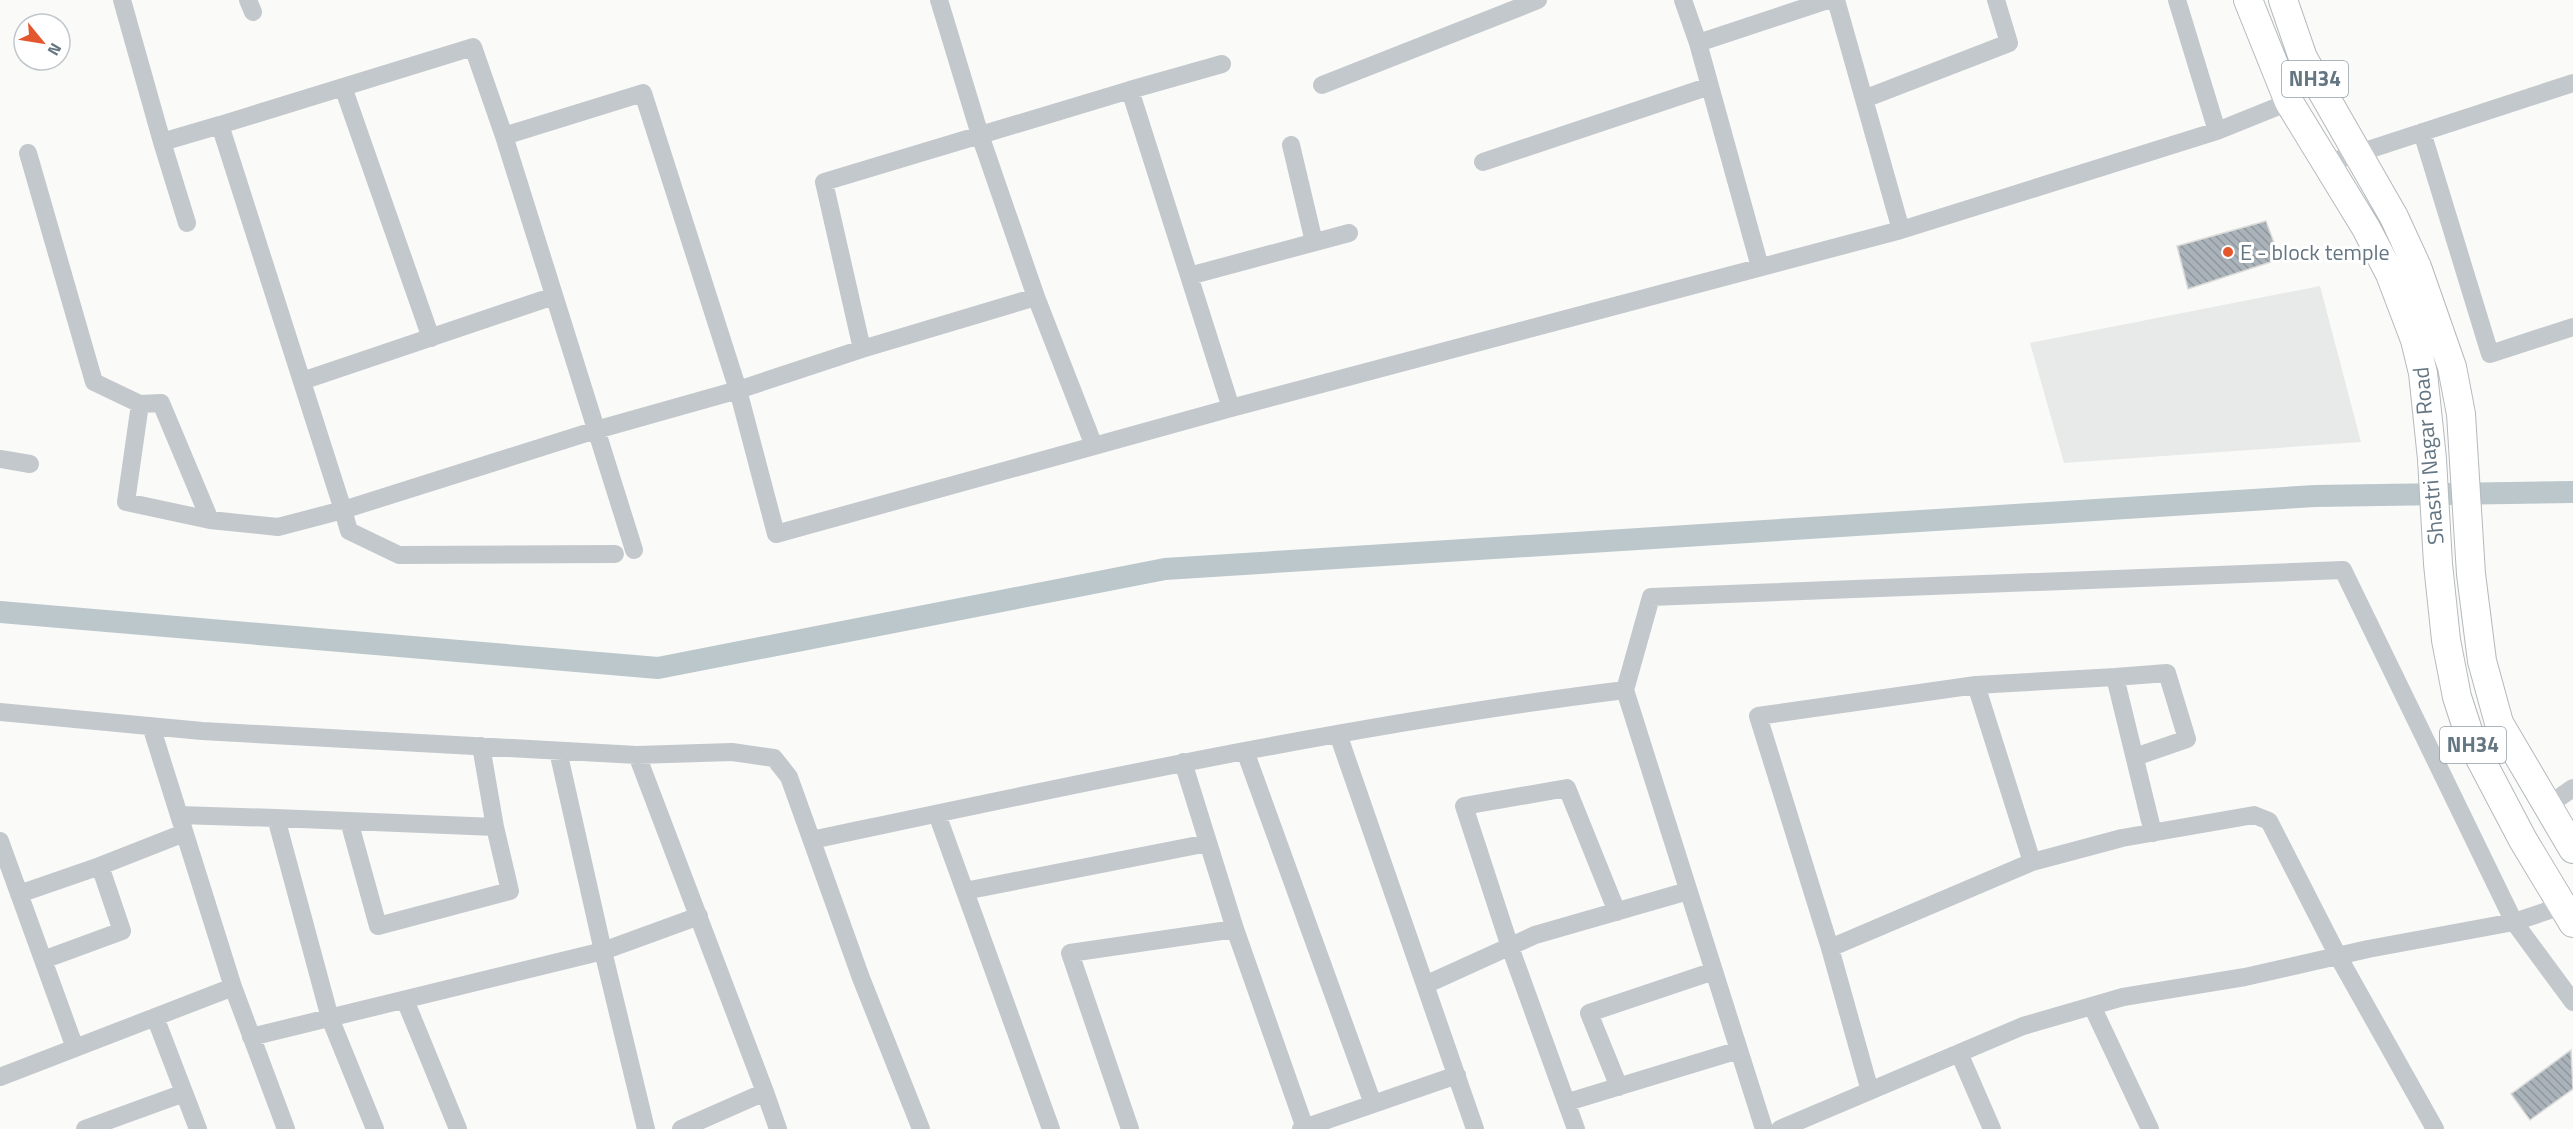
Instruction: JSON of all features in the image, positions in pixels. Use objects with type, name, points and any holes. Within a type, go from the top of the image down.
[{"type":"highway","name":"Shastri Nagar Road","points":[[2248,0],[2289,102],[2328,163],[2390,274],[2415,340],[2423,373],[2432,459],[2438,564],[2446,640],[2457,697],[2472,743],[2516,826],[2569,910]]},
{"type":"highway","name":"NH34","points":[[2283,0],[2303,58],[2394,217],[2417,267],[2452,367],[2461,414],[2471,574],[2482,661],[2499,723],[2573,849]]},
{"type":"highway","points":[[2289,102],[2319,87]]},
{"type":"highway","points":[[2516,826],[2547,806]]},
{"type":"street","points":[[122,0],[187,223]]},
{"type":"street","points":[[939,0],[980,135],[1036,297],[1094,446]]},
{"type":"street","points":[[1322,86],[1538,0]]},
{"type":"street","points":[[1683,0],[1698,43],[1760,267]]},
{"type":"street","points":[[1698,43],[1828,0]]},
{"type":"street","points":[[1836,0],[1901,230]]},
{"type":"street","points":[[1864,99],[2008,44],[1996,0]]},
{"type":"street","points":[[2177,0],[2217,131]]},
{"type":"street","points":[[162,142],[473,47],[504,136],[634,550]]},
{"type":"street","points":[[862,349],[824,182],[1222,64]]},
{"type":"street","points":[[2328,163],[2573,83]]},
{"type":"street","points":[[1483,162],[1710,86]]},
{"type":"street","points":[[344,87],[430,338]]},
{"type":"street","points":[[1130,90],[1231,408]]},
{"type":"street","points":[[504,136],[643,93],[738,390],[776,534],[1231,408],[1901,230],[2217,131],[2289,102]]},
{"type":"street","points":[[220,125],[349,531],[399,555],[615,554]]},
{"type":"street","points":[[2422,132],[2490,354],[2573,327]]},
{"type":"street","points":[[1291,145],[1314,242]]},
{"type":"street","points":[[28,153],[94,382],[140,404],[161,403],[210,520]]},
{"type":"street","points":[[1189,276],[1349,233]]},
{"type":"street","points":[[302,381],[554,296]]},
{"type":"street","points":[[140,404],[126,502],[210,520],[278,527],[343,510],[596,430],[738,390],[862,349],[1036,297]]},
{"type":"street","points":[[0,459],[30,464]]},
{"type":"street","points":[[1764,1129],[1625,690],[1651,597],[2343,570],[2514,922],[2573,1002]]},
{"type":"street","points":[[1870,1091],[1830,948],[1758,716],[1976,685],[2167,673],[2187,739],[2134,757]]},
{"type":"street","points":[[2115,677],[2153,833]]},
{"type":"street","points":[[1976,685],[2032,862]]},
{"type":"street","points":[[812,840],[1183,762],[1519,703],[1625,690]]},
{"type":"street","points":[[0,712],[151,726],[558,751],[637,755],[732,753],[774,758],[789,777],[861,978],[921,1129]]},
{"type":"street","points":[[151,726],[233,987],[286,1129]]},
{"type":"street","points":[[1338,734],[1476,1129]]},
{"type":"street","points":[[349,821],[378,926],[510,891],[495,827],[481,746]]},
{"type":"street","points":[[558,751],[646,1129]]},
{"type":"street","points":[[1245,751],[1373,1104]]},
{"type":"street","points":[[637,755],[778,1129]]},
{"type":"street","points":[[1183,762],[1235,929],[1303,1128],[1457,1075]]},
{"type":"street","points":[[1576,1129],[1510,946],[1464,806],[1567,788],[1617,912]]},
{"type":"street","points":[[2547,806],[2573,788]]},
{"type":"street","points":[[937,814],[1051,1129]]},
{"type":"street","points":[[1830,948],[2032,862],[2122,838],[2254,815],[2268,821],[2338,956],[2435,1129]]},
{"type":"street","points":[[20,894],[100,866],[181,824],[276,818],[495,827]]},
{"type":"street","points":[[276,818],[330,1018],[375,1129]]},
{"type":"street","points":[[0,841],[75,1048]]},
{"type":"street","points":[[965,891],[1208,843]]},
{"type":"street","points":[[43,960],[122,931],[100,866]]},
{"type":"street","points":[[1425,985],[1535,935],[1688,891]]},
{"type":"street","points":[[1780,1129],[2024,1026],[2123,997],[2245,977],[2569,910]]},
{"type":"street","points":[[251,1037],[603,951],[699,916]]},
{"type":"street","points":[[1130,1129],[1070,952],[1235,929]]},
{"type":"street","points":[[1619,1087],[1589,1013],[1714,971]]},
{"type":"street","points":[[0,1077],[233,987]]},
{"type":"street","points":[[405,1000],[458,1129]]},
{"type":"street","points":[[2092,1006],[2150,1129]]},
{"type":"street","points":[[155,1017],[198,1129]]},
{"type":"street","points":[[1568,1102],[1739,1050]]},
{"type":"street","points":[[1959,1053],[1992,1129]]},
{"type":"street","points":[[681,1129],[765,1092]]},
{"type":"street","points":[[85,1129],[184,1093]]},
{"type":"shaded area","points":[[2320,286],[2361,442],[2064,463],[2030,343]]},
{"type":"building","name":"E - block temple","points":[[2266,221],[2280,259],[2188,289],[2177,246]]},
{"type":"building","points":[[2571,1050],[2573,1089],[2530,1120],[2511,1094]]},
{"type":"waterway","points":[[0,612],[658,668],[1165,569],[2315,496],[2573,492]]},
{"type":"place","name":"E - block temple","points":[[2228,252]]}]
